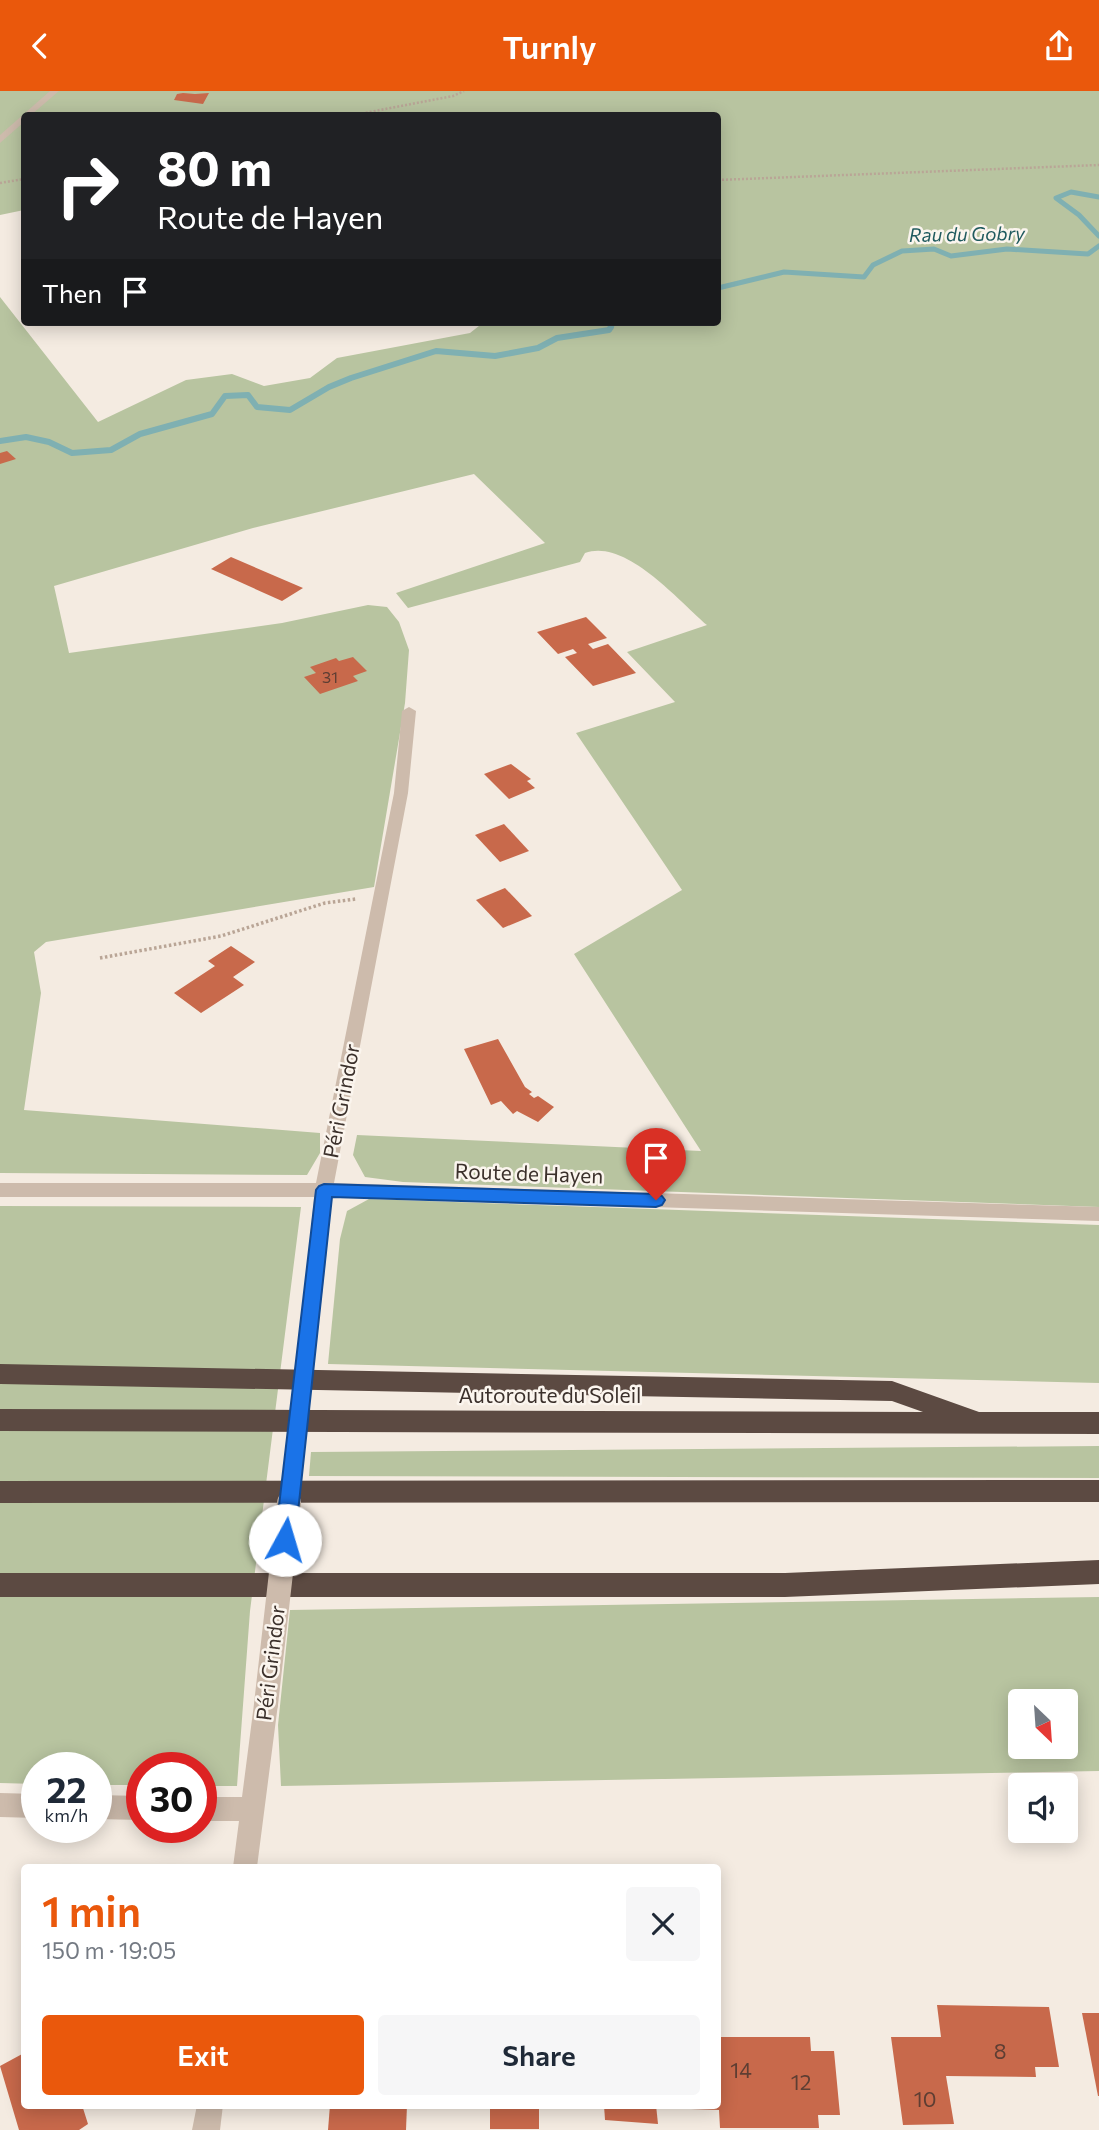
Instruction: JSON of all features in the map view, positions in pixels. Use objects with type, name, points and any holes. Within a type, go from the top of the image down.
[{"type":"highway","points":[[0,1374],[892,1391],[985,1423]]},
{"type":"highway","name":"Autoroute du Soleil","points":[[0,1419],[1099,1423]]},
{"type":"highway","points":[[0,1492],[1099,1491]]},
{"type":"highway","points":[[0,1585],[785,1585],[1099,1572]]},
{"type":"street","points":[[32,112],[55,91]]},
{"type":"street","points":[[0,140],[21,121]]},
{"type":"street","name":"Péri Grindor","points":[[245,1864],[324,1190],[401,793],[409,712]]},
{"type":"street","name":"Route de Hayen","points":[[0,1190],[324,1190],[1099,1214]]},
{"type":"street","points":[[0,1805],[21,1806]]},
{"type":"street","points":[[217,1808],[253,1809]]},
{"type":"street","points":[[206,2130],[209,2109]]},
{"type":"path","points":[[364,112],[453,96],[464,91]]},
{"type":"path","points":[[721,180],[1099,165]]},
{"type":"path","points":[[0,183],[21,180]]},
{"type":"path","points":[[100,958],[221,936],[325,903],[381,897]]},
{"type":"green space","points":[[0,91],[1099,91],[1099,1207],[403,1182],[365,1177],[353,1155],[357,1135],[701,1151],[574,954],[682,890],[576,733],[675,702],[627,652],[707,625],[650,574],[617,554],[601,551],[585,553],[580,562],[408,608],[396,593],[545,543],[474,474],[253,528],[54,586],[69,653],[282,623],[368,605],[387,607],[399,622],[409,650],[405,703],[374,887],[46,942],[34,952],[41,993],[24,1110],[320,1133],[320,1153],[307,1175],[0,1173],[0,297],[98,422],[186,380],[232,374],[264,386],[310,378],[337,358],[470,333],[479,326],[721,326],[721,112],[21,112],[21,211],[0,215]]},
{"type":"green space","points":[[369,1199],[1099,1225],[1099,1383],[328,1364],[340,1239],[347,1211]]},
{"type":"green space","points":[[0,1206],[301,1207],[250,1611],[237,1786],[217,1786],[217,1752],[126,1752],[126,1785],[112,1785],[112,1752],[21,1752],[21,1784],[0,1783]]},
{"type":"green space","points":[[1099,1446],[1099,1478],[309,1476],[311,1452]]},
{"type":"green space","points":[[1099,1597],[1099,1771],[281,1786],[278,1725],[290,1610]]},
{"type":"building","points":[[209,93],[203,104],[174,100],[177,94]]},
{"type":"building","points":[[7,451],[16,459],[0,464],[0,453]]},
{"type":"building","points":[[231,557],[303,588],[282,601],[211,569]]},
{"type":"building","points":[[586,617],[607,638],[588,644],[593,649],[608,644],[636,673],[593,686],[565,657],[577,653],[573,649],[558,654],[537,632]]},
{"type":"building","points":[[353,657],[367,671],[353,676],[358,681],[320,694],[304,677],[316,673],[310,667],[336,658],[339,661]]},
{"type":"building","points":[[511,764],[531,779],[527,781],[535,788],[509,799],[484,774]]},
{"type":"building","points":[[504,824],[529,851],[500,862],[475,835]]},
{"type":"building","points":[[505,888],[532,916],[503,928],[476,900]]},
{"type":"building","points":[[231,946],[255,962],[233,977],[244,985],[201,1013],[174,993],[215,966],[208,961]]},
{"type":"building","points":[[498,1039],[525,1087],[532,1092],[529,1094],[534,1098],[538,1096],[554,1107],[538,1122],[517,1111],[513,1114],[501,1101],[491,1105],[464,1049]]},
{"type":"building","points":[[937,2005],[1049,2007],[1059,2067],[1035,2067],[1036,2077],[946,2076],[954,2124],[903,2125],[891,2037],[941,2037]]},
{"type":"building","points":[[1082,2013],[1099,2013],[1099,2096],[1098,2096]]},
{"type":"building","points":[[721,2037],[810,2037],[811,2051],[834,2051],[840,2115],[818,2115],[819,2128],[720,2128],[719,2110],[691,2109],[721,2109]]},
{"type":"building","points":[[21,2055],[21,2109],[83,2109],[88,2124],[79,2130],[19,2130],[0,2066]]},
{"type":"building","points":[[330,2109],[407,2109],[406,2130],[328,2130]]},
{"type":"building","points":[[490,2109],[539,2109],[539,2129],[490,2129]]},
{"type":"building","points":[[604,2109],[656,2109],[658,2124],[605,2120]]},
{"type":"waterway","name":"Rau du Gobry","points":[[1099,197],[1071,192],[1056,198],[1079,215],[1099,236]]},
{"type":"waterway","name":"Rau du Gobry","points":[[721,287],[784,272],[864,277],[873,265],[902,251],[934,249],[951,256],[1007,249],[1088,254],[1099,246]]},
{"type":"waterway","name":"Rau du Gobry","points":[[0,441],[26,437],[49,442],[72,453],[111,450],[140,434],[212,414],[225,396],[248,395],[257,407],[290,410],[329,387],[351,378],[436,351],[495,356],[538,348],[557,338],[609,330],[611,327]]},
{"type":"route","points":[[285,1540],[324,1190],[656,1200]]}]
